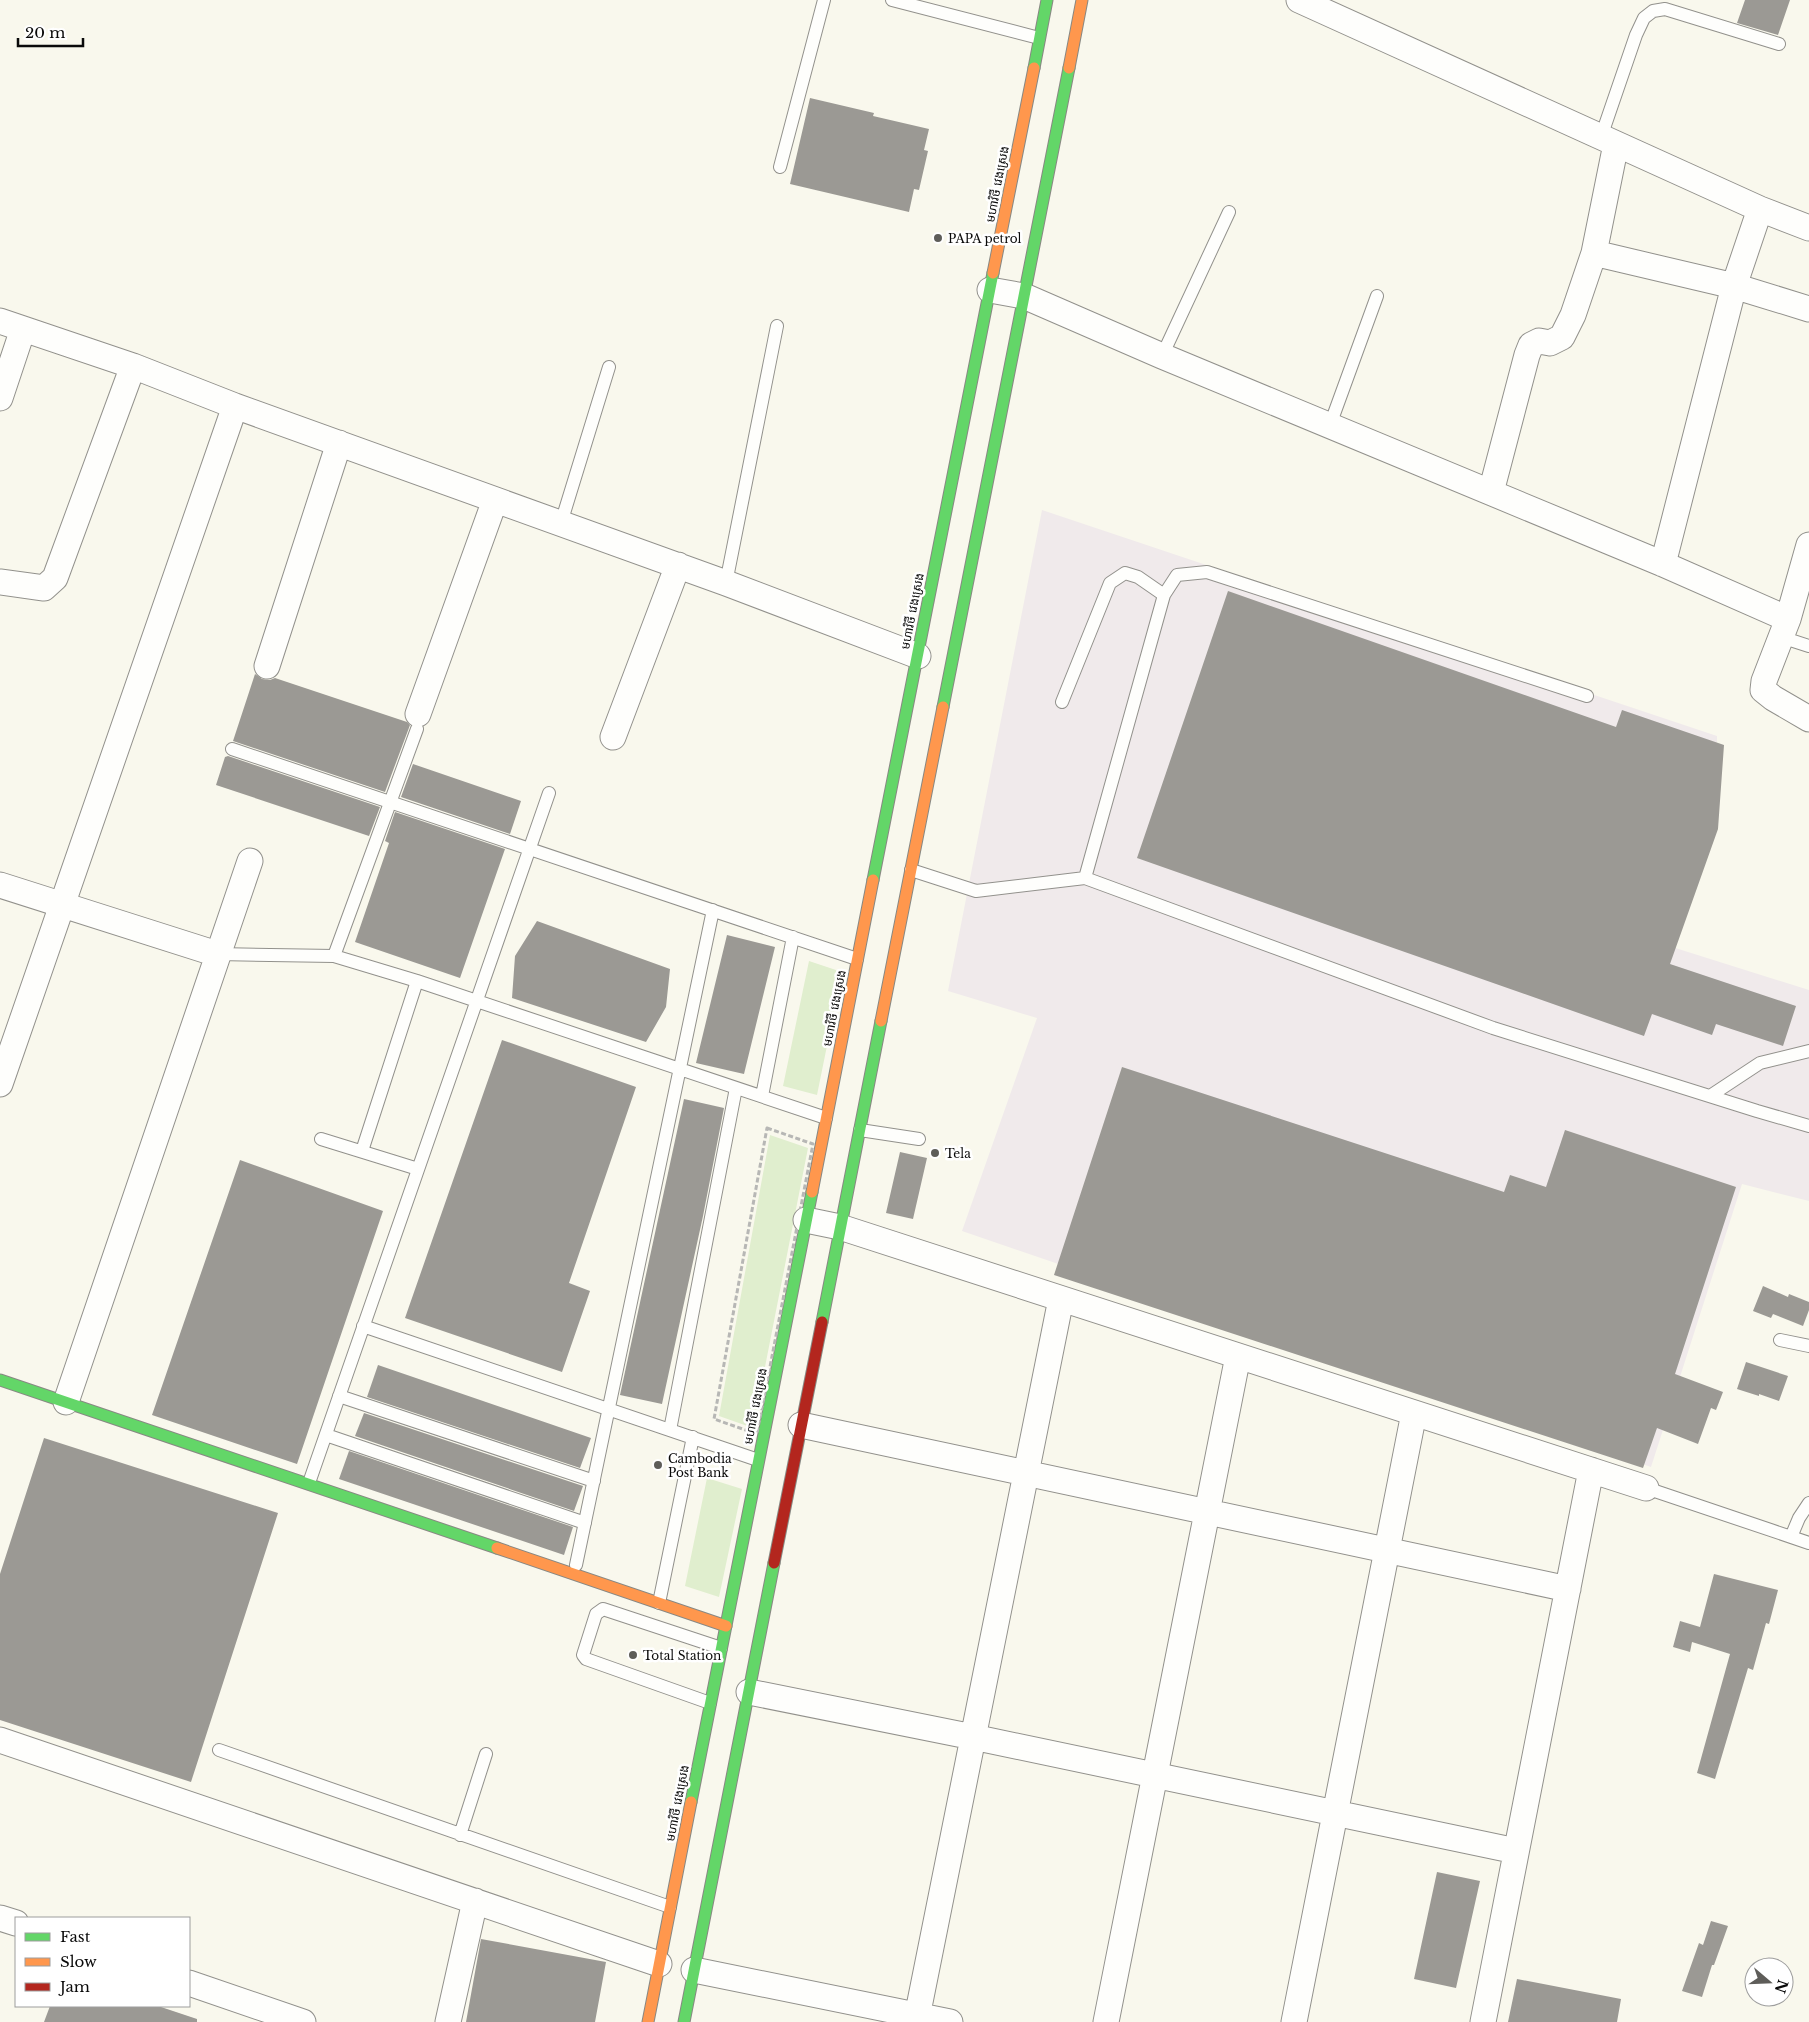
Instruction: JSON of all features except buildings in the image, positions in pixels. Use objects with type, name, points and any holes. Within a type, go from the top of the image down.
[{"type":"main road","name":"មហាវិថី វេងស្រេង","points":[[648,2022],[857,959],[880,864],[918,656],[1047,0]]},
{"type":"main road","points":[[684,2022],[860,1130],[906,869],[1024,296],[1082,0]]},
{"type":"main road","points":[[0,1380],[726,1626]]},
{"type":"street","points":[[1299,0],[1760,209],[1809,228]]},
{"type":"street","points":[[1491,492],[1531,345],[1539,341],[1550,343],[1562,336],[1573,316],[1594,253],[1608,140]]},
{"type":"street","points":[[1663,564],[1734,286],[1760,209]]},
{"type":"street","points":[[1594,253],[1734,286],[1809,309]]},
{"type":"street","points":[[990,290],[1024,296],[1162,356],[1663,564],[1785,628]]},
{"type":"street","points":[[0,398],[11,325],[133,366],[235,406],[678,565],[918,656]]},
{"type":"street","points":[[0,582],[44,588],[55,578],[133,366]]},
{"type":"street","points":[[0,1084],[235,406]]},
{"type":"street","points":[[267,666],[340,443]]},
{"type":"street","points":[[417,721],[495,500]]},
{"type":"street","points":[[1807,557],[1785,628],[1764,681],[1763,690],[1809,719]]},
{"type":"street","points":[[613,737],[678,565]]},
{"type":"street","points":[[66,1402],[250,861]]},
{"type":"street","points":[[0,885],[217,954]]},
{"type":"street","points":[[806,1220],[840,1227],[1646,1488]]},
{"type":"street","points":[[917,2019],[1061,1299]]},
{"type":"street","points":[[1106,2022],[1238,1356]]},
{"type":"street","points":[[1294,2022],[1414,1413]]},
{"type":"street","points":[[801,1425],[1568,1588]]},
{"type":"street","points":[[1483,2022],[1591,1470]]},
{"type":"street","points":[[749,1692],[973,1736],[1516,1852]]},
{"type":"street","points":[[0,1740],[659,1964]]},
{"type":"street","points":[[448,2022],[475,1902]]},
{"type":"street","points":[[0,1918],[15,1923]]},
{"type":"street","points":[[694,1970],[917,2019],[950,2022]]},
{"type":"street","points":[[190,1983],[303,2022]]},
{"type":"lane","points":[[780,167],[824,0]]},
{"type":"lane","points":[[892,0],[1039,38]]},
{"type":"lane","points":[[1608,140],[1636,35],[1644,18],[1653,11],[1665,9],[1779,44]]},
{"type":"lane","points":[[1162,356],[1228,212]]},
{"type":"lane","points":[[1330,425],[1377,296]]},
{"type":"lane","points":[[726,583],[778,326]]},
{"type":"lane","points":[[561,523],[610,367]]},
{"type":"lane","points":[[1085,878],[1164,594],[1178,576],[1206,572],[1587,696]]},
{"type":"lane","points":[[1062,702],[1110,583],[1125,573],[1138,577],[1164,594]]},
{"type":"lane","points":[[1785,628],[1809,646]]},
{"type":"lane","points":[[334,956],[390,802],[417,721]]},
{"type":"lane","points":[[232,749],[857,959]]},
{"type":"lane","points":[[310,1480],[548,793]]},
{"type":"lane","points":[[906,869],[976,891],[1085,878],[1493,1028],[1809,1126]]},
{"type":"lane","points":[[576,1565],[713,910]]},
{"type":"lane","points":[[762,1096],[793,937]]},
{"type":"lane","points":[[217,954],[334,956],[476,1000],[826,1118]]},
{"type":"lane","points":[[362,1151],[418,981]]},
{"type":"lane","points":[[1710,1096],[1760,1063],[1809,1051]]},
{"type":"lane","points":[[670,1430],[736,1088]]},
{"type":"lane","points":[[860,1130],[919,1139]]},
{"type":"lane","points":[[322,1138],[418,1169]]},
{"type":"lane","points":[[363,1326],[758,1460]]},
{"type":"lane","points":[[1780,1340],[1809,1346]]},
{"type":"lane","points":[[339,1396],[594,1481]]},
{"type":"lane","points":[[326,1435],[585,1523]]},
{"type":"lane","points":[[659,1603],[693,1437]]},
{"type":"lane","points":[[1646,1488],[1809,1543]]},
{"type":"lane","points":[[1792,1537],[1799,1518],[1809,1503]]},
{"type":"lane","points":[[710,1703],[586,1659],[583,1655],[596,1614],[603,1609],[721,1648]]},
{"type":"lane","points":[[220,1750],[670,1907]]},
{"type":"lane","points":[[460,1835],[486,1754]]},
{"type":"path","points":[[767,1128],[813,1144],[774,1347],[757,1434],[714,1420],[767,1128]]},
{"type":"shaded area","points":[[1042,510],[1717,736],[1716,806],[1669,946],[1809,990],[1809,1201],[1742,1184],[1651,1467],[962,1231],[1037,1018],[948,991]]},
{"type":"green space","points":[[809,961],[842,972],[817,1095],[783,1086]]},
{"type":"green space","points":[[770,1135],[808,1148],[753,1428],[719,1416]]},
{"type":"green space","points":[[707,1478],[742,1489],[719,1597],[685,1586]]},
{"type":"traffic: fast","points":[[1034,68],[1047,0]]},
{"type":"traffic: fast","points":[[943,707],[1069,68]]},
{"type":"traffic: fast","points":[[873,880],[993,273]]},
{"type":"traffic: fast","points":[[822,1322],[881,1021]]},
{"type":"traffic: fast","points":[[691,1802],[812,1192]]},
{"type":"traffic: fast","points":[[0,1380],[497,1548]]},
{"type":"traffic: fast","points":[[684,2022],[774,1563]]},
{"type":"traffic: slow","points":[[1069,68],[1082,0]]},
{"type":"traffic: slow","points":[[993,273],[1034,68]]},
{"type":"traffic: slow","points":[[881,1021],[943,707]]},
{"type":"traffic: slow","points":[[812,1192],[873,880]]},
{"type":"traffic: slow","points":[[497,1548],[726,1626]]},
{"type":"traffic: slow","points":[[648,2022],[691,1802]]},
{"type":"traffic: jam","points":[[774,1563],[822,1322]]},
{"type":"place","name":"PAPA petrol","points":[[938,238]]},
{"type":"place","name":"Tela","points":[[935,1153]]},
{"type":"place","name":"Cambodia Post Bank","points":[[658,1465]]},
{"type":"place","name":"Total Station","points":[[633,1655]]}]
